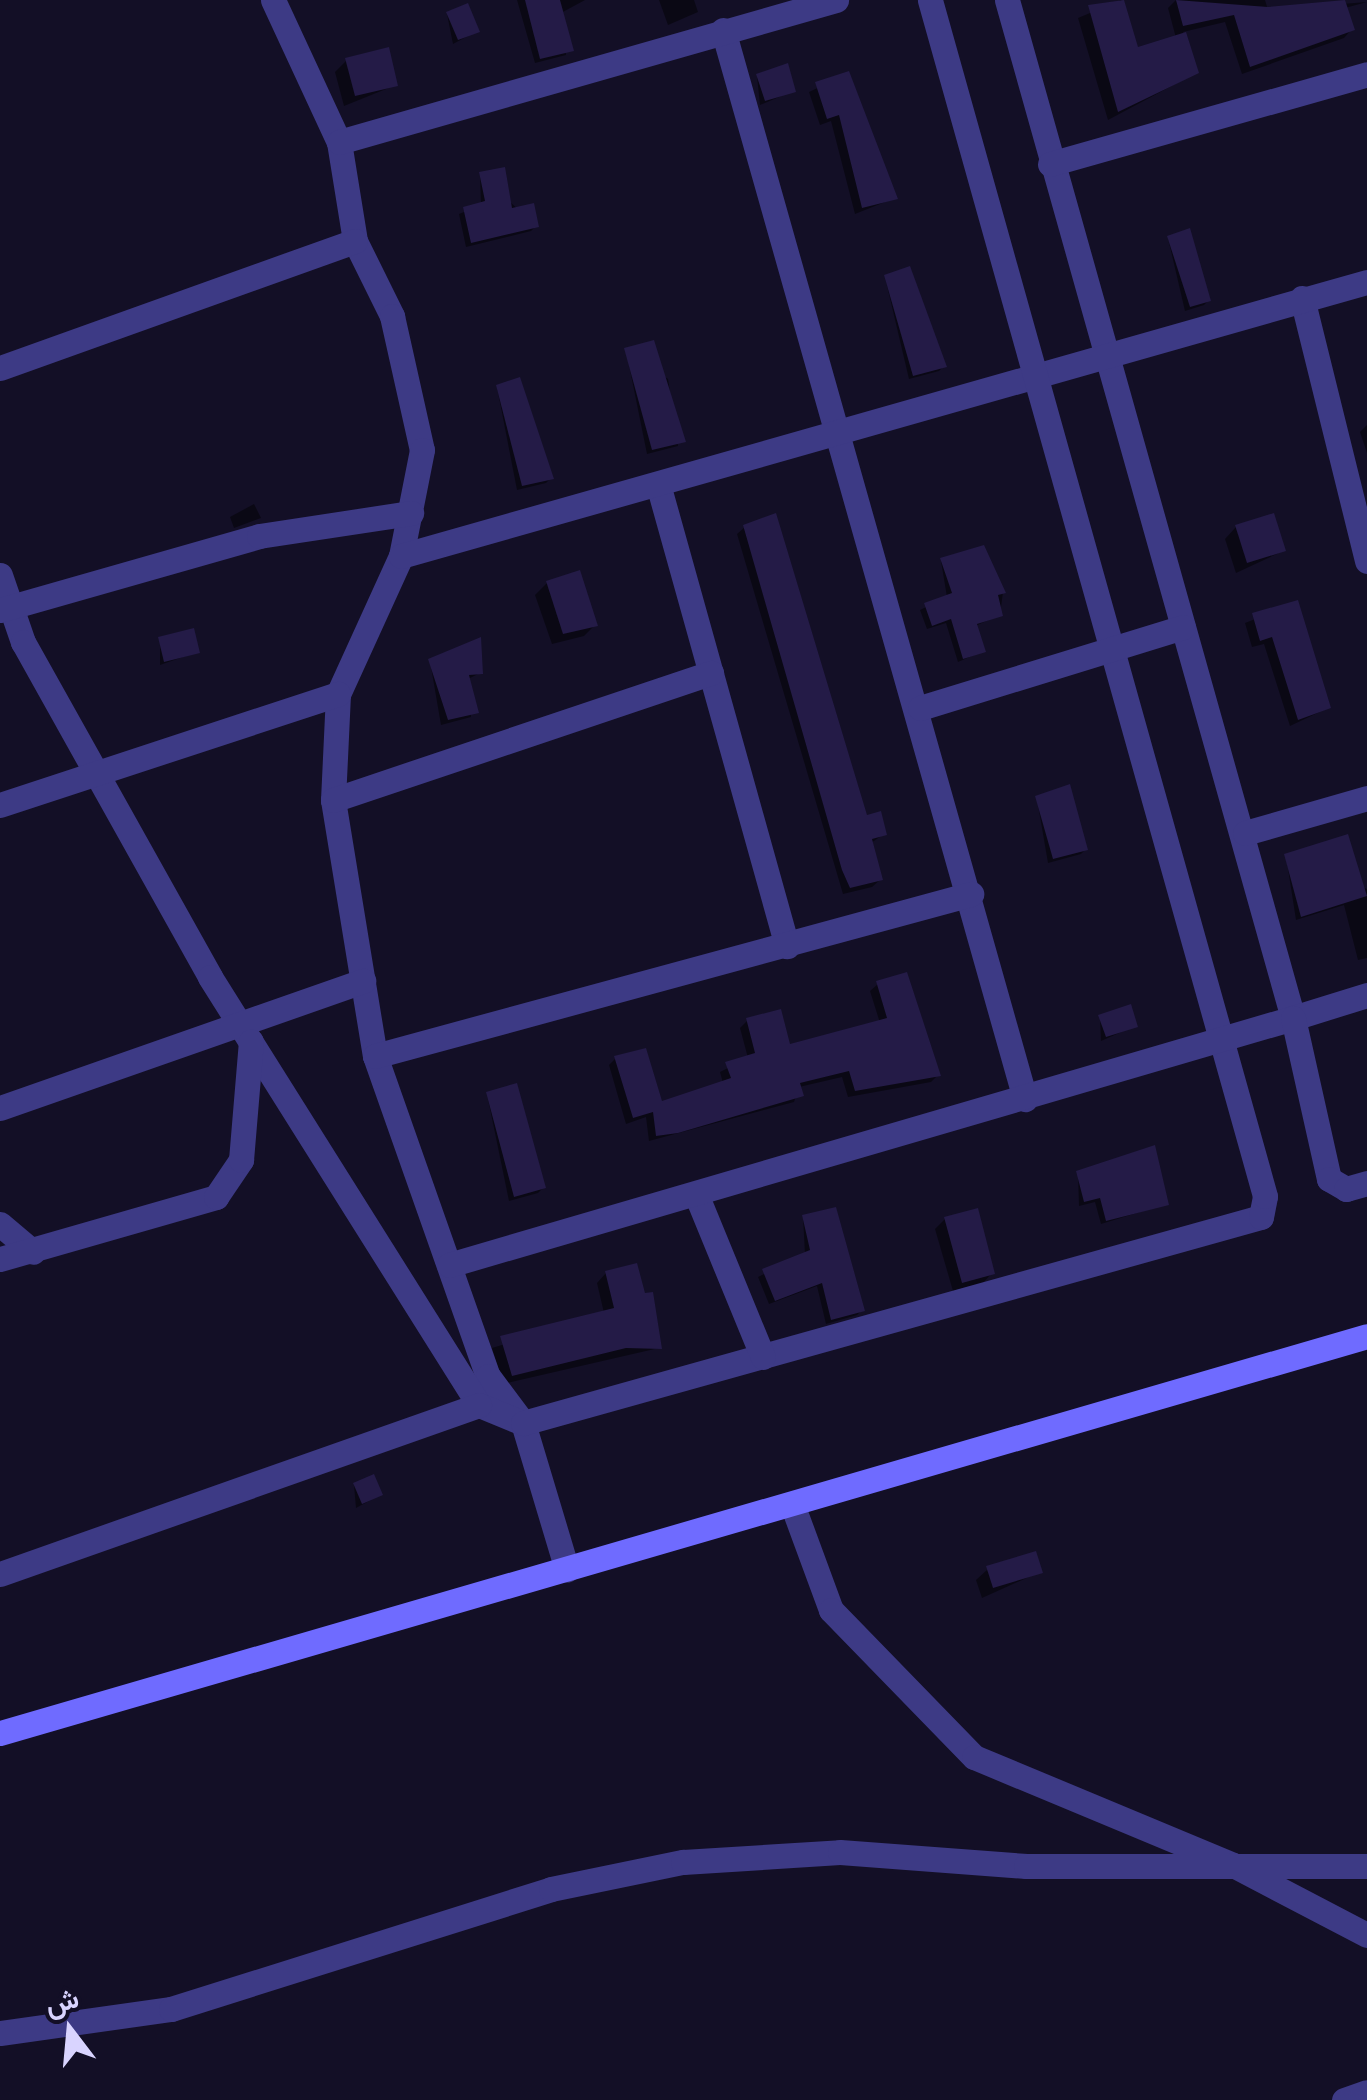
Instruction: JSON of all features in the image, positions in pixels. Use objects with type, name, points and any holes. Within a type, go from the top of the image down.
[{"type":"main road","points":[[0,1733],[1367,1336]]},
{"type":"street","points":[[273,0],[339,142],[355,241],[392,316],[422,450],[401,556],[338,694],[333,800],[375,1056],[488,1376],[524,1424],[568,1570]]},
{"type":"street","points":[[339,142],[836,0]]},
{"type":"street","points":[[0,574],[5,608],[92,767],[245,1032],[479,1405],[524,1424],[1261,1217],[1265,1196],[930,0]]},
{"type":"street","points":[[1008,0],[1050,164],[1245,833],[1294,1018],[1330,1179],[1346,1188],[1367,1183]]},
{"type":"street","points":[[723,30],[920,708],[1025,1099]]},
{"type":"street","points":[[1050,164],[1367,74]]},
{"type":"street","points":[[0,368],[355,241]]},
{"type":"street","points":[[401,556],[1036,380],[1302,298],[1367,282]]},
{"type":"street","points":[[1302,298],[1361,519],[1367,560]]},
{"type":"street","points":[[658,484],[787,946]]},
{"type":"street","points":[[5,608],[259,536],[411,513]]},
{"type":"street","points":[[920,708],[1183,627]]},
{"type":"street","points":[[333,800],[711,673]]},
{"type":"street","points":[[0,804],[92,767],[338,694]]},
{"type":"street","points":[[1245,833],[1367,798]]},
{"type":"street","points":[[375,1056],[971,894]]},
{"type":"street","points":[[0,1108],[245,1032],[363,981]]},
{"type":"street","points":[[449,1265],[1223,1043],[1367,995]]},
{"type":"street","points":[[0,1259],[192,1208],[227,1186],[241,1160],[245,1032]]},
{"type":"street","points":[[696,1194],[764,1357]]},
{"type":"street","points":[[0,1224],[33,1252]]},
{"type":"street","points":[[0,1574],[479,1405]]},
{"type":"street","points":[[792,1504],[831,1610],[974,1757],[1233,1865],[1367,1936]]},
{"type":"street","points":[[0,2034],[171,2009],[551,1890],[683,1862],[840,1852],[1026,1866],[1367,1866]]},
{"type":"street","points":[[1344,2100],[1367,2092]]},
{"type":"building","points":[[525,0],[560,0],[574,51],[540,59]]},
{"type":"building","points":[[1124,0],[1138,47],[1186,32],[1199,73],[1118,112],[1088,5]]},
{"type":"building","points":[[1176,0],[1268,7],[1345,0],[1355,30],[1250,67],[1234,15],[1183,26]]},
{"type":"building","points":[[468,3],[480,32],[458,40],[446,12]]},
{"type":"building","points":[[389,47],[398,86],[355,96],[345,58]]},
{"type":"building","points":[[788,63],[796,92],[765,101],[756,74]]},
{"type":"building","points":[[849,71],[898,199],[862,208],[839,115],[827,119],[815,82]]},
{"type":"building","points":[[505,167],[512,208],[534,203],[539,227],[471,243],[463,207],[485,201],[479,172]]},
{"type":"building","points":[[1190,228],[1211,301],[1190,307],[1167,236]]},
{"type":"building","points":[[910,266],[947,367],[913,376],[884,275]]},
{"type":"building","points":[[654,340],[686,442],[652,450],[624,348]]},
{"type":"building","points":[[520,377],[554,479],[522,486],[496,385]]},
{"type":"building","points":[[776,513],[867,815],[881,811],[887,835],[872,839],[883,880],[850,888],[842,870],[743,525]]},
{"type":"building","points":[[1274,513],[1286,551],[1247,563],[1235,525]]},
{"type":"building","points":[[984,545],[1006,593],[998,595],[1003,616],[977,624],[986,652],[963,659],[951,619],[932,626],[924,603],[952,593],[940,558]]},
{"type":"building","points":[[580,570],[598,626],[563,634],[546,581]]},
{"type":"building","points":[[1298,600],[1331,708],[1298,720],[1272,637],[1260,641],[1252,613]]},
{"type":"building","points":[[194,628],[200,653],[164,662],[158,637]]},
{"type":"building","points":[[481,637],[483,674],[469,675],[479,713],[448,720],[428,659]]},
{"type":"building","points":[[1070,784],[1088,850],[1053,859],[1035,796]]},
{"type":"building","points":[[1348,834],[1367,896],[1301,917],[1284,854]]},
{"type":"building","points":[[907,972],[941,1076],[855,1091],[849,1071],[800,1083],[804,1096],[656,1136],[653,1112],[633,1118],[614,1056],[646,1048],[662,1101],[731,1078],[725,1062],[755,1053],[746,1018],[781,1009],[790,1044],[887,1018],[876,981]]},
{"type":"building","points":[[1131,1004],[1138,1027],[1106,1037],[1098,1015]]},
{"type":"building","points":[[517,1083],[546,1188],[514,1197],[486,1092]]},
{"type":"building","points":[[1155,1145],[1169,1205],[1106,1221],[1100,1198],[1084,1202],[1076,1171]]},
{"type":"building","points":[[836,1207],[865,1311],[831,1320],[822,1283],[775,1301],[762,1269],[810,1250],[802,1215]]},
{"type":"building","points":[[978,1208],[995,1274],[962,1283],[944,1217]]},
{"type":"building","points":[[637,1263],[645,1293],[653,1292],[662,1349],[626,1348],[512,1376],[500,1336],[614,1308],[605,1271]]},
{"type":"building","points":[[374,1474],[383,1495],[362,1504],[353,1483]]},
{"type":"building","points":[[1036,1551],[1043,1573],[993,1588],[986,1566]]}]
